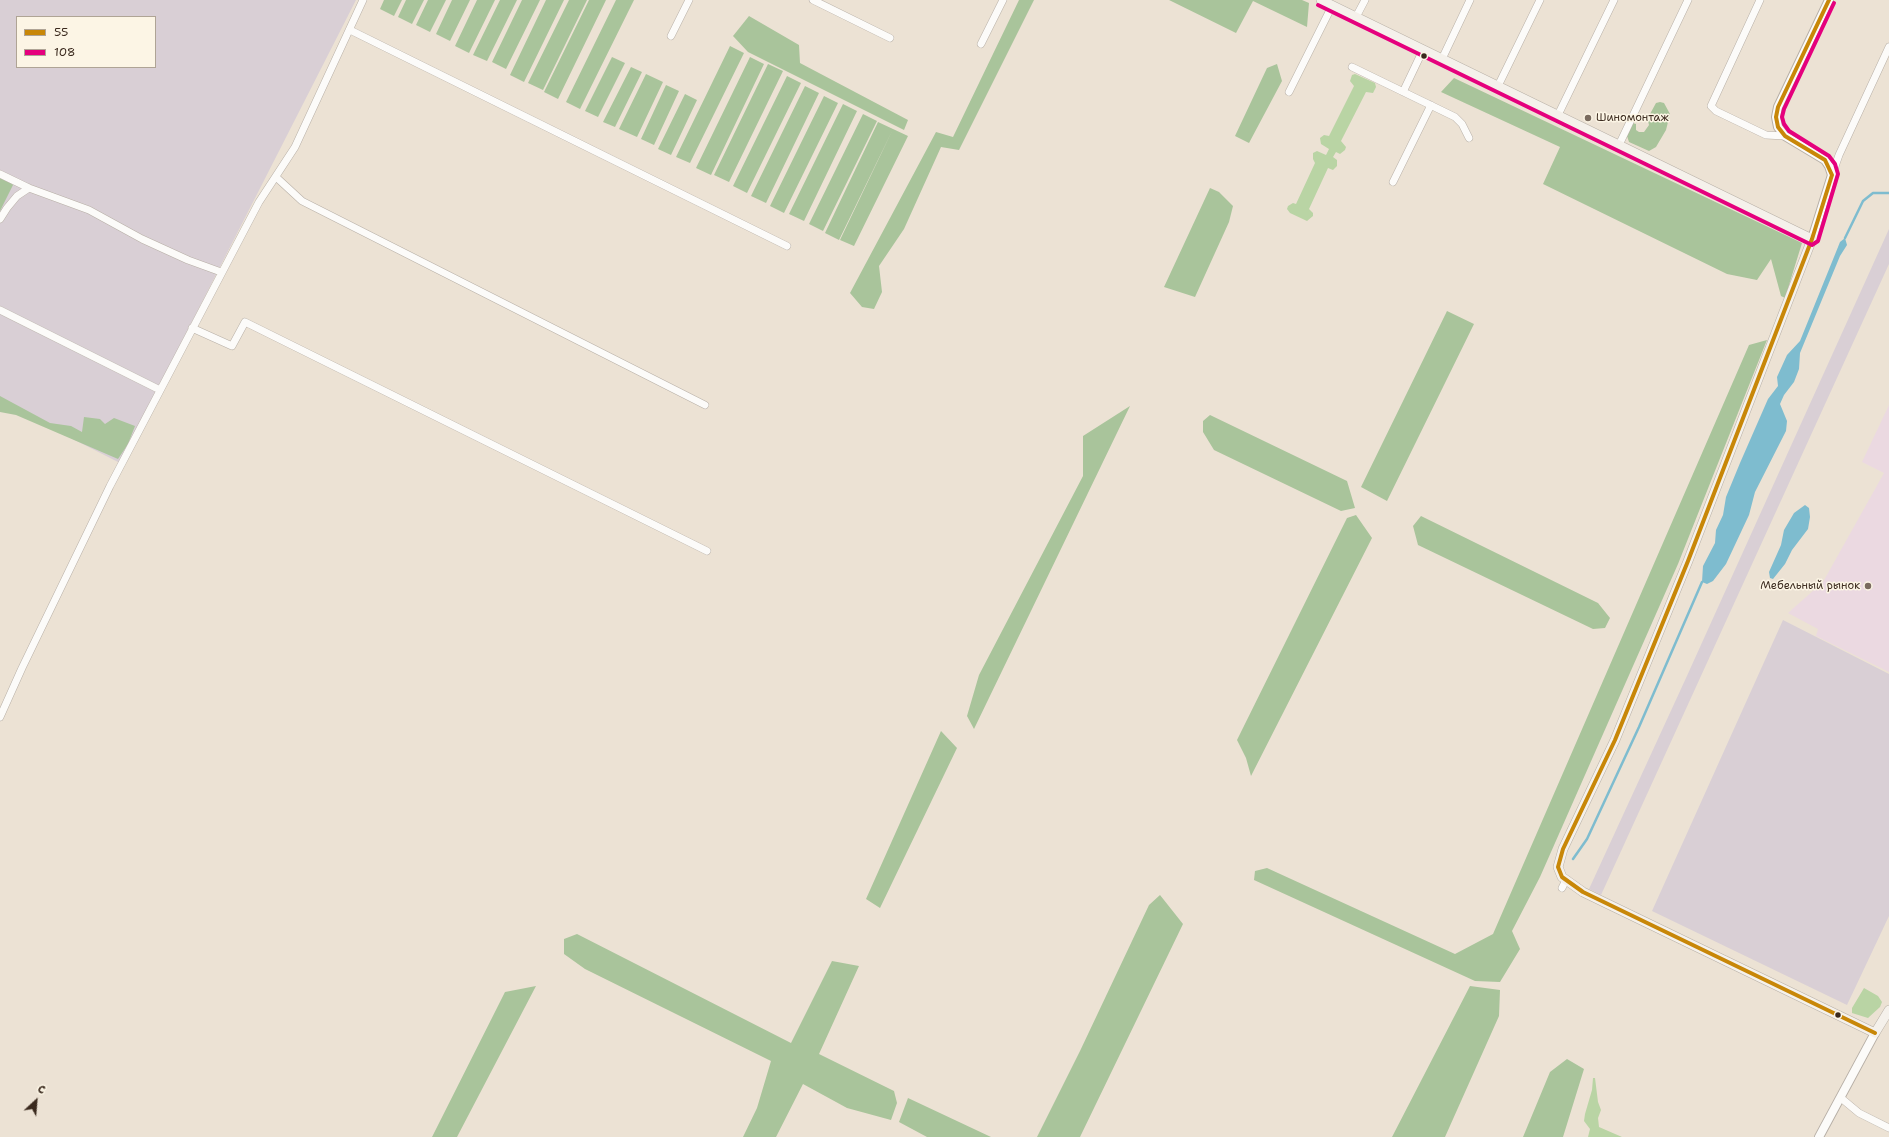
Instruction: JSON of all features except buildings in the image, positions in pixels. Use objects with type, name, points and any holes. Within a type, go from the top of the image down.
[{"type":"main road","points":[[1321,0],[1812,239],[1702,524],[1615,740],[1559,859],[1558,867],[1564,884],[1875,1033],[1889,1010]]},
{"type":"street","points":[[0,717],[88,530],[221,272],[259,202],[295,148],[363,0]]},
{"type":"street","points":[[671,36],[689,0]]},
{"type":"street","points":[[813,0],[890,38]]},
{"type":"street","points":[[982,44],[1003,0]]},
{"type":"street","points":[[1356,17],[1365,0]]},
{"type":"street","points":[[1442,59],[1470,0]]},
{"type":"street","points":[[1498,86],[1540,0]]},
{"type":"street","points":[[1558,115],[1614,0]]},
{"type":"street","points":[[1619,145],[1688,0]]},
{"type":"street","points":[[1760,0],[1711,106],[1716,111],[1766,135],[1785,136]]},
{"type":"street","points":[[1829,0],[1778,107],[1776,117],[1778,127],[1785,136],[1824,160],[1829,166],[1832,175]]},
{"type":"street","points":[[1289,92],[1332,6]]},
{"type":"street","points":[[350,30],[787,246]]},
{"type":"street","points":[[1812,239],[1839,155],[1889,46]]},
{"type":"street","points":[[1403,92],[1423,50]]},
{"type":"street","points":[[1352,67],[1455,117],[1462,124],[1469,138]]},
{"type":"street","points":[[1393,182],[1431,105]]},
{"type":"street","points":[[0,174],[28,188],[90,210],[142,240],[188,260],[221,272]]},
{"type":"street","points":[[276,177],[302,201],[705,405]]},
{"type":"street","points":[[0,219],[17,196],[28,188]]},
{"type":"street","points":[[0,310],[160,390]]},
{"type":"street","points":[[192,328],[232,346],[245,322],[707,551]]},
{"type":"street","points":[[1819,1137],[1875,1033]]},
{"type":"street","points":[[1841,1098],[1859,1113],[1889,1128]]},
{"type":"shaded area","points":[[0,0],[356,0],[120,463],[0,402]]},
{"type":"shaded area","points":[[1889,229],[1889,264],[1601,895],[1589,889]]},
{"type":"shaded area","points":[[1889,405],[1889,672],[1816,636],[1818,629],[1788,613],[1823,582],[1884,473],[1862,462]]},
{"type":"shaded area","points":[[1783,620],[1889,674],[1889,916],[1847,1005],[1652,911]]},
{"type":"green space","points":[[384,0],[402,0],[394,16],[380,9]]},
{"type":"green space","points":[[406,0],[424,0],[412,24],[398,17]]},
{"type":"green space","points":[[428,0],[446,0],[430,32],[416,25]]},
{"type":"green space","points":[[452,0],[470,0],[450,41],[436,34]]},
{"type":"green space","points":[[477,0],[495,0],[469,53],[455,46]]},
{"type":"green space","points":[[500,0],[517,0],[487,61],[473,55]]},
{"type":"green space","points":[[522,0],[540,0],[506,69],[492,62]]},
{"type":"green space","points":[[546,0],[564,0],[524,82],[510,75]]},
{"type":"green space","points":[[569,0],[587,0],[543,90],[528,83]]},
{"type":"green space","points":[[589,0],[606,0],[558,99],[544,92]]},
{"type":"green space","points":[[616,0],[634,0],[580,109],[566,102]]},
{"type":"green space","points":[[1019,0],[1034,0],[959,150],[941,147],[904,229],[879,266],[882,292],[874,309],[862,307],[850,293],[936,132],[953,137]]},
{"type":"green space","points":[[1169,0],[1302,0],[1309,3],[1307,27],[1253,1],[1236,33]]},
{"type":"green space","points":[[749,16],[799,45],[800,63],[908,120],[904,130],[748,52],[733,36]]},
{"type":"green space","points":[[730,46],[744,53],[690,163],[676,157]]},
{"type":"green space","points":[[612,57],[625,63],[598,117],[585,111]]},
{"type":"green space","points":[[750,57],[764,64],[711,175],[696,168]]},
{"type":"green space","points":[[768,64],[783,71],[729,182],[714,175]]},
{"type":"green space","points":[[1277,64],[1282,81],[1249,143],[1235,136],[1267,68]]},
{"type":"green space","points":[[631,67],[642,72],[615,127],[603,122]]},
{"type":"green space","points":[[646,74],[663,82],[637,137],[619,129]]},
{"type":"green space","points":[[1355,74],[1375,83],[1376,87],[1373,93],[1366,92],[1341,141],[1346,147],[1345,150],[1340,154],[1336,152],[1333,157],[1337,160],[1337,166],[1333,170],[1328,168],[1309,209],[1313,213],[1313,216],[1307,221],[1290,213],[1287,209],[1288,206],[1293,203],[1296,204],[1315,163],[1313,153],[1317,151],[1326,155],[1329,149],[1321,144],[1320,138],[1324,135],[1329,136],[1354,86],[1350,81],[1352,75]]},
{"type":"green space","points":[[787,76],[801,83],[747,193],[733,186]]},
{"type":"green space","points":[[1454,78],[1802,243],[1785,298],[1781,296],[1771,259],[1757,280],[1727,274],[1543,184],[1560,147],[1441,92]]},
{"type":"green space","points":[[666,85],[679,91],[654,145],[641,139]]},
{"type":"green space","points":[[805,86],[819,93],[766,203],[751,196]]},
{"type":"green space","points":[[685,94],[697,100],[671,155],[658,149]]},
{"type":"green space","points":[[824,96],[838,103],[784,213],[770,206]]},
{"type":"green space","points":[[1656,103],[1664,103],[1670,114],[1666,130],[1656,147],[1649,151],[1629,142],[1626,133],[1632,123],[1636,124],[1636,130],[1639,132],[1644,132],[1649,125],[1647,117]]},
{"type":"green space","points":[[843,104],[857,111],[804,221],[789,214]]},
{"type":"green space","points":[[863,114],[877,121],[823,231],[809,224]]},
{"type":"green space","points":[[878,122],[893,129],[839,240],[825,233]]},
{"type":"green space","points":[[893,129],[908,136],[854,246],[840,240]]},
{"type":"green space","points":[[0,176],[10,181],[13,185],[0,211]]},
{"type":"green space","points":[[1210,188],[1219,192],[1233,206],[1229,222],[1195,297],[1164,287]]},
{"type":"green space","points":[[1447,311],[1474,324],[1387,501],[1361,487]]},
{"type":"green space","points":[[1767,340],[1678,564],[1540,877],[1512,931],[1520,949],[1500,982],[1475,981],[1254,880],[1255,871],[1267,868],[1455,954],[1493,934],[1749,345]]},
{"type":"green space","points":[[0,396],[50,423],[71,426],[82,432],[84,417],[100,419],[105,424],[114,418],[135,426],[128,444],[118,459],[16,415],[0,412]]},
{"type":"green space","points":[[1130,406],[974,729],[967,716],[979,675],[1083,476],[1083,436]]},
{"type":"green space","points":[[1210,415],[1347,481],[1355,508],[1341,511],[1214,450],[1203,432],[1203,421]]},
{"type":"green space","points":[[1356,515],[1372,538],[1251,776],[1246,758],[1237,740],[1347,518]]},
{"type":"green space","points":[[1421,516],[1598,603],[1610,618],[1605,628],[1593,629],[1418,545],[1413,526]]},
{"type":"green space","points":[[941,731],[957,748],[880,908],[866,899]]},
{"type":"green space","points":[[1160,895],[1183,924],[1080,1137],[1037,1137],[1080,1051],[1149,905]]},
{"type":"green space","points":[[577,934],[791,1043],[832,961],[859,966],[819,1054],[894,1091],[897,1103],[891,1120],[847,1108],[803,1084],[776,1137],[743,1137],[757,1108],[771,1061],[585,969],[564,954],[564,939]]},
{"type":"green space","points":[[536,986],[457,1137],[432,1137],[505,992]]},
{"type":"green space","points":[[1470,986],[1500,990],[1499,1016],[1445,1137],[1392,1137]]},
{"type":"green space","points":[[1864,988],[1878,996],[1882,1002],[1880,1007],[1868,1018],[1852,1013],[1852,1008]]},
{"type":"green space","points":[[1567,1059],[1584,1069],[1563,1137],[1523,1137],[1550,1072]]},
{"type":"green space","points":[[1593,1078],[1595,1078],[1598,1102],[1601,1110],[1598,1118],[1599,1127],[1622,1137],[1588,1137],[1590,1129],[1584,1121],[1592,1090]]},
{"type":"green space","points":[[908,1098],[991,1137],[927,1137],[899,1122]]},
{"type":"water","points":[[1845,238],[1847,245],[1840,256],[1800,353],[1799,369],[1794,382],[1784,395],[1780,404],[1787,421],[1786,431],[1755,492],[1749,515],[1726,564],[1713,581],[1707,584],[1702,582],[1703,566],[1715,543],[1716,530],[1723,515],[1726,497],[1740,463],[1768,399],[1778,386],[1777,377],[1787,355],[1800,341],[1840,242]]},
{"type":"water","points":[[1805,505],[1809,508],[1810,517],[1808,529],[1792,550],[1785,564],[1773,579],[1770,578],[1769,572],[1781,545],[1784,530],[1794,513]]},
{"type":"waterway","points":[[1845,238],[1863,201],[1873,193],[1889,193]]},
{"type":"waterway","points":[[1573,859],[1587,839],[1639,727],[1702,582]]},
{"type":"transit line","name":"55","points":[[1829,0],[1778,107],[1776,117],[1778,127],[1785,136],[1825,160],[1832,175],[1812,239],[1688,561],[1615,740],[1563,849],[1558,867],[1562,877],[1583,892],[1875,1033]]},
{"type":"transit line","name":"108","points":[[1318,5],[1812,245],[1818,241],[1838,174],[1835,164],[1829,156],[1789,131],[1784,124],[1782,117],[1784,109],[1834,3]]},
{"type":"place","name":"Шиномонтаж","points":[[1588,118]]},
{"type":"place","name":"Мебельный рынок","points":[[1868,586]]}]
